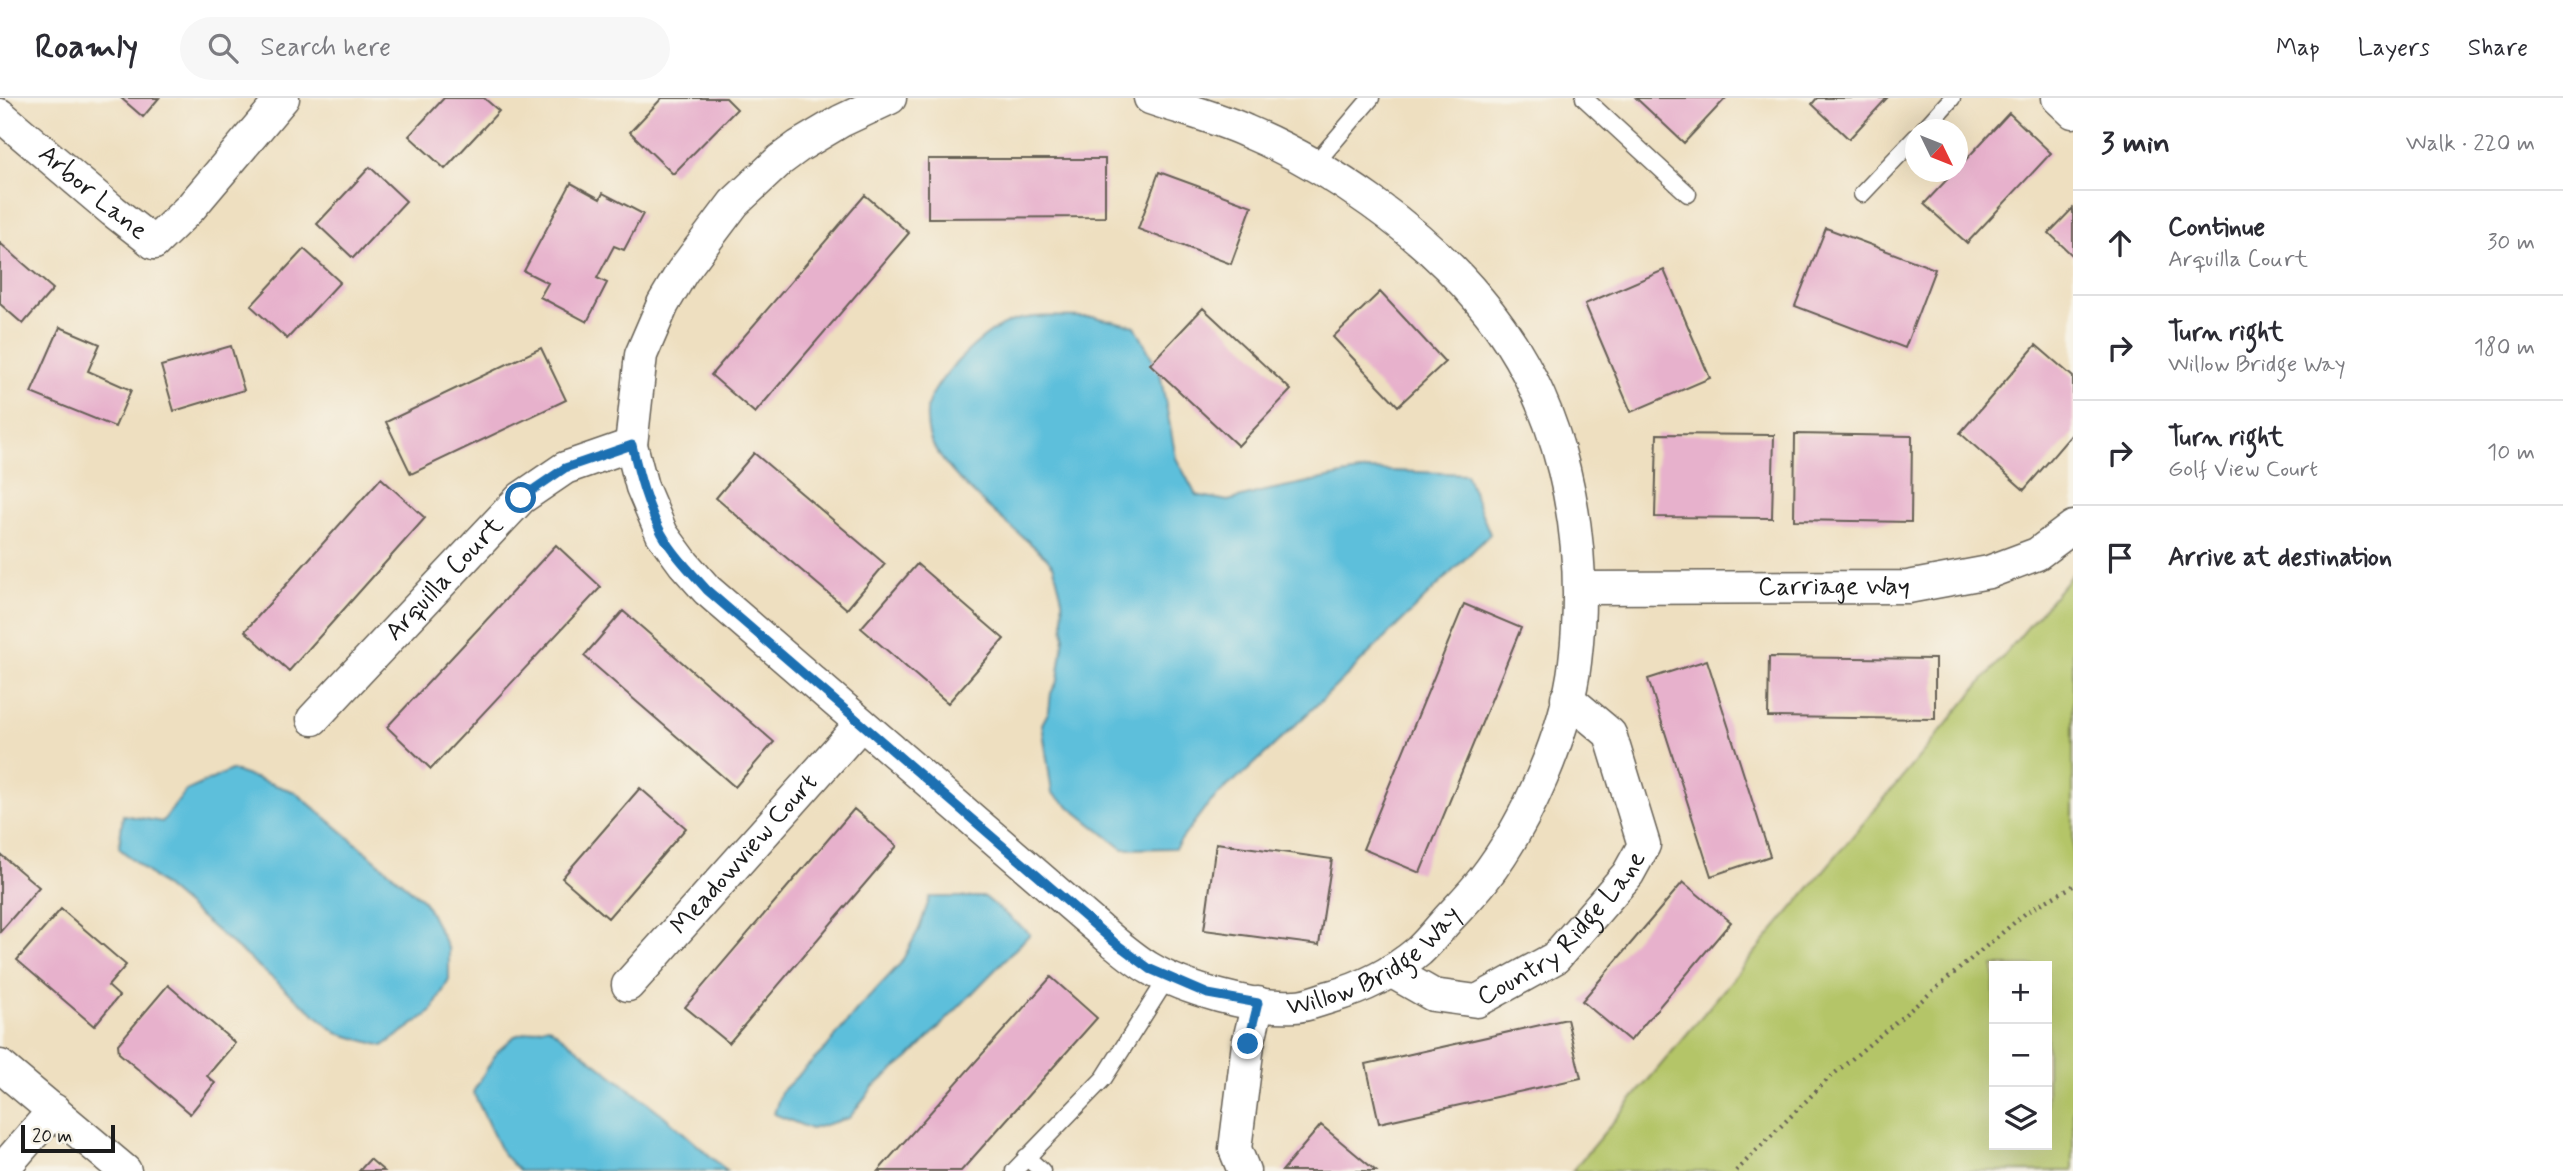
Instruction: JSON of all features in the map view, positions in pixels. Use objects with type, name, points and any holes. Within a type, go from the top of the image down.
[{"type":"street","name":"Arbor Lane","points":[[0,115],[113,211],[155,251],[283,98]]},
{"type":"street","name":"Willow Bridge Way","points":[[890,98],[841,121],[780,160],[734,203],[682,272],[663,304],[641,355],[632,445],[642,486],[663,534],[707,590],[1114,942],[1150,969],[1208,994],[1296,1007],[1346,992],[1391,971],[1421,949],[1484,879],[1526,812],[1556,740],[1575,665],[1580,588],[1568,482],[1557,441],[1523,363],[1480,300],[1415,235],[1314,165],[1246,131],[1150,98]]},
{"type":"street","points":[[2058,98],[2073,112]]},
{"type":"street","name":"Arquilla Court","points":[[313,719],[521,498],[565,468],[632,445]]},
{"type":"street","name":"Carriage Way","points":[[1580,588],[1908,587],[1989,572],[2037,554],[2073,527]]},
{"type":"street","name":"Country Ridge Lane","points":[[1391,971],[1433,995],[1476,1001],[1555,958],[1628,874],[1644,845],[1610,734],[1567,698]]},
{"type":"street","name":"Meadowview Court","points":[[628,985],[861,724]]},
{"type":"street","points":[[1244,1171],[1235,1149],[1248,1044],[1258,1003]]},
{"type":"street","points":[[0,1066],[125,1171]]},
{"type":"street","points":[[1,1171],[54,1110]]},
{"type":"lane","points":[[1314,165],[1371,98]]},
{"type":"lane","points":[[1584,98],[1688,194]]},
{"type":"lane","points":[[1933,119],[1952,98]]},
{"type":"lane","points":[[1862,194],[1905,149]]},
{"type":"lane","points":[[1014,1171],[1104,1078],[1168,977]]},
{"type":"lane","points":[[1026,1157],[1042,1171]]},
{"type":"path","points":[[1736,1171],[1828,1079],[2027,912],[2073,886]]},
{"type":"green space","points":[[2073,573],[2073,1171],[1572,1171]]},
{"type":"water","points":[[1032,317],[1094,317],[1135,326],[1160,373],[1176,458],[1196,495],[1228,501],[1367,470],[1466,474],[1490,534],[1324,698],[1247,771],[1224,789],[1205,808],[1175,848],[1123,849],[1052,793],[1042,724],[1049,711],[1051,693],[1058,680],[1064,636],[1062,599],[1054,567],[967,488],[941,457],[930,439],[928,428],[928,405],[935,390],[953,366],[989,334],[1013,321]]},
{"type":"water","points":[[231,770],[295,792],[424,901],[449,950],[449,980],[431,1012],[383,1046],[337,1033],[119,848],[123,815],[162,822],[186,791]]},
{"type":"water","points":[[930,897],[985,897],[1030,934],[909,1058],[874,1086],[849,1118],[811,1129],[774,1114],[781,1092],[827,1047],[901,963],[919,929]]},
{"type":"water","points":[[548,1026],[662,1114],[727,1171],[519,1171],[502,1153],[473,1092],[497,1052],[515,1036]]},
{"type":"building","points":[[121,98],[159,98],[143,117]]},
{"type":"building","points":[[444,98],[484,98],[499,111],[445,169],[409,136]]},
{"type":"building","points":[[662,98],[726,98],[737,109],[673,174],[630,132]]},
{"type":"building","points":[[1636,98],[1726,98],[1684,143]]},
{"type":"building","points":[[1817,98],[1887,98],[1849,139],[1812,104]]},
{"type":"building","points":[[2009,113],[2051,153],[1967,243],[1924,204],[1945,182],[1968,182],[1968,157]]},
{"type":"building","points":[[928,159],[1105,159],[1105,217],[928,218]]},
{"type":"building","points":[[370,167],[406,201],[353,258],[317,224]]},
{"type":"building","points":[[1159,172],[1252,206],[1231,264],[1138,229]]},
{"type":"building","points":[[571,183],[600,199],[603,193],[643,214],[624,250],[614,246],[597,278],[607,283],[587,322],[540,297],[548,283],[524,271]]},
{"type":"building","points":[[865,195],[909,233],[755,413],[711,375]]},
{"type":"building","points":[[2073,208],[2073,256],[2049,233]]},
{"type":"building","points":[[1826,228],[1935,269],[1905,348],[1795,306]]},
{"type":"building","points":[[0,243],[53,289],[23,324],[0,304]]},
{"type":"building","points":[[304,249],[340,282],[287,339],[251,306]]},
{"type":"building","points":[[1664,270],[1710,378],[1631,412],[1585,304]]},
{"type":"building","points":[[1380,292],[1445,362],[1398,406],[1333,337]]},
{"type":"building","points":[[1203,308],[1291,390],[1238,446],[1150,364]]},
{"type":"building","points":[[60,327],[100,344],[88,371],[131,390],[115,427],[31,393]]},
{"type":"building","points":[[2036,345],[2073,377],[2073,433],[2024,490],[1960,433]]},
{"type":"building","points":[[231,346],[244,390],[174,411],[161,366]]},
{"type":"building","points":[[541,348],[566,400],[411,474],[386,422]]},
{"type":"building","points":[[1657,434],[1774,435],[1772,518],[1655,517]]},
{"type":"building","points":[[1795,434],[1912,436],[1911,522],[1794,520]]},
{"type":"building","points":[[754,453],[885,564],[847,609],[716,498]]},
{"type":"building","points":[[381,478],[425,518],[289,671],[245,631]]},
{"type":"building","points":[[556,545],[601,587],[431,769],[387,727]]},
{"type":"building","points":[[917,564],[1004,639],[948,703],[861,628]]},
{"type":"building","points":[[1464,604],[1521,628],[1420,873],[1363,849]]},
{"type":"building","points":[[623,611],[774,742],[735,787],[584,656]]},
{"type":"building","points":[[1769,657],[1935,659],[1935,719],[1768,717]]},
{"type":"building","points":[[1707,660],[1770,856],[1711,876],[1648,679]]},
{"type":"building","points":[[640,788],[686,828],[608,918],[562,878]]},
{"type":"building","points":[[854,809],[897,846],[729,1043],[685,1007]]},
{"type":"building","points":[[1216,843],[1332,859],[1319,945],[1204,930]]},
{"type":"building","points":[[0,854],[39,887],[0,932]]},
{"type":"building","points":[[1683,882],[1731,922],[1630,1041],[1582,1001]]},
{"type":"building","points":[[61,909],[126,965],[108,986],[119,996],[94,1026],[17,960]]},
{"type":"building","points":[[1051,977],[1097,1018],[961,1171],[878,1171]]},
{"type":"building","points":[[168,985],[235,1043],[207,1076],[215,1083],[190,1114],[119,1053],[118,1044]]},
{"type":"building","points":[[1567,1019],[1581,1078],[1379,1123],[1366,1064]]},
{"type":"building","points":[[1321,1125],[1376,1171],[1282,1171]]},
{"type":"building","points":[[370,1159],[384,1171],[359,1171]]},
{"type":"route","points":[[521,498],[565,468],[632,445],[642,486],[663,534],[707,590],[1114,942],[1150,969],[1208,994],[1258,1003],[1248,1044]]}]
